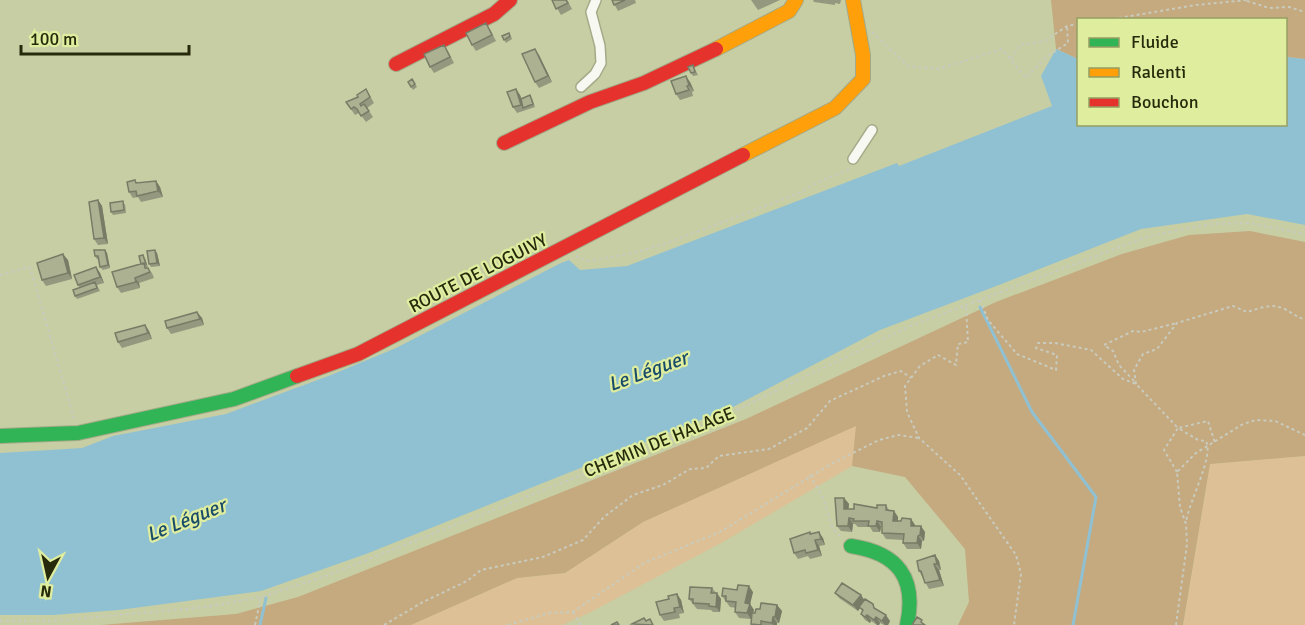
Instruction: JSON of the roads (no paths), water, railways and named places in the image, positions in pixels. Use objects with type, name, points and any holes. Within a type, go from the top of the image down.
[{"type":"street","points":[[396,64],[494,14],[510,0]]},
{"type":"street","points":[[581,87],[595,74],[601,63],[600,46],[591,12],[596,0]]},
{"type":"street","points":[[504,143],[590,102],[644,83],[763,26],[789,11],[795,0]]},
{"type":"street","name":"ROUTE DE LOGUIVY","points":[[0,436],[78,433],[234,399],[358,354],[835,108],[863,79],[864,55],[853,0]]},
{"type":"street","points":[[854,159],[872,130]]},
{"type":"street","points":[[851,546],[865,547],[884,554],[904,573],[911,598],[907,625]]},
{"type":"water","name":"Le Léguer","points":[[1056,49],[1077,59],[1077,126],[1287,126],[1287,57],[1305,59],[1305,225],[1247,214],[1141,229],[880,330],[733,407],[366,554],[261,591],[119,610],[53,615],[0,615],[0,453],[82,448],[113,436],[226,414],[396,348],[569,260],[580,270],[627,266],[897,163],[899,166],[1052,106],[1041,76]]},
{"type":"waterway","points":[[980,307],[1032,412],[1096,497],[1073,625]]},
{"type":"waterway","points":[[260,625],[266,598]]}]
